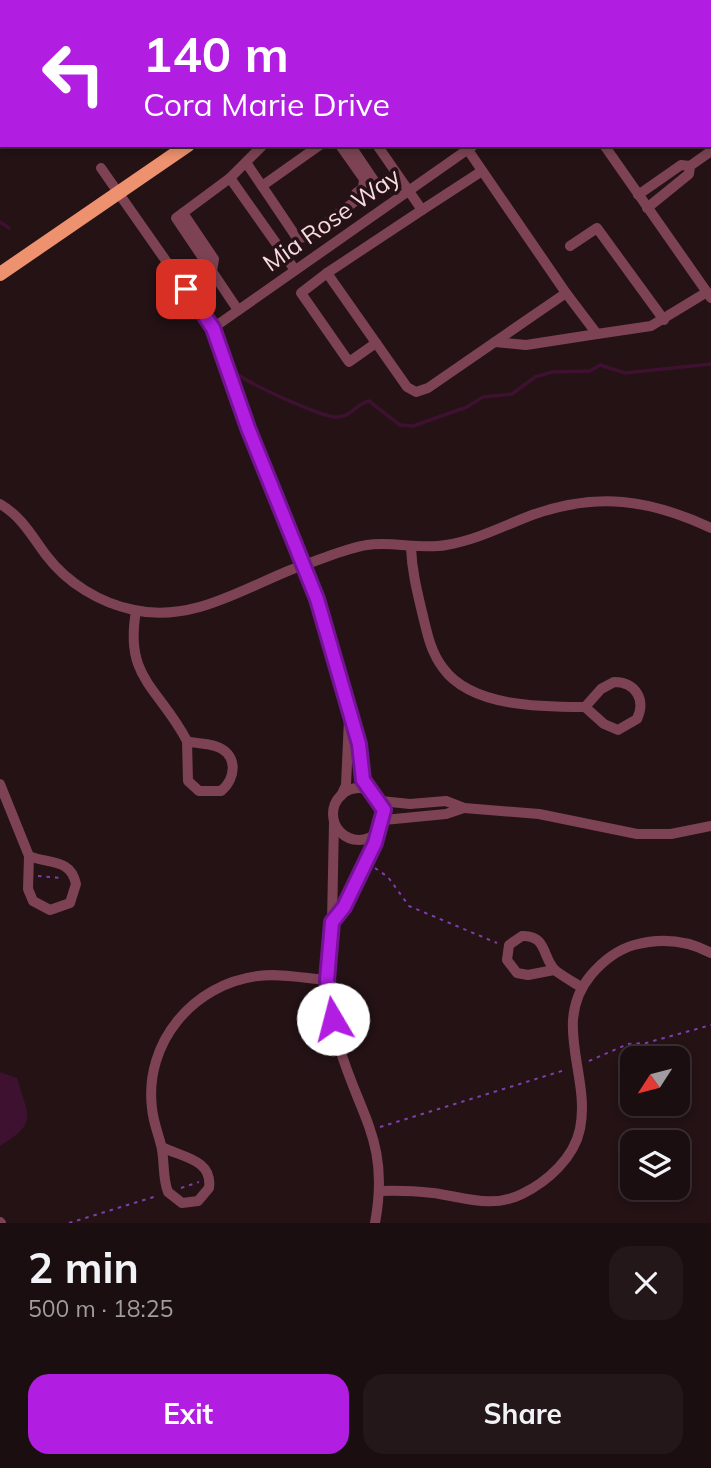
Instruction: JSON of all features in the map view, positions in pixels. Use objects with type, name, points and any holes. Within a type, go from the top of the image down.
[{"type":"main road","points":[[0,274],[185,147]]},
{"type":"street","points":[[238,310],[176,218],[247,164],[260,147]]},
{"type":"street","points":[[262,186],[317,147]]},
{"type":"street","points":[[307,237],[306,229],[363,188],[364,179],[341,147]]},
{"type":"street","points":[[247,164],[298,238],[307,237],[377,185],[351,147]]},
{"type":"street","points":[[378,147],[422,210]]},
{"type":"street","points":[[471,147],[482,171],[597,334]]},
{"type":"street","name":"Mia Rose Way","points":[[213,328],[471,147]]},
{"type":"street","points":[[495,342],[526,345],[651,326],[709,295],[605,147]]},
{"type":"street","points":[[638,195],[681,165],[690,166],[711,150]]},
{"type":"street","points":[[647,208],[689,174],[690,166]]},
{"type":"street","points":[[101,168],[213,328],[248,428],[336,656],[368,790],[381,801],[410,804],[446,801],[464,808],[539,814],[637,834],[671,834],[711,826]]},
{"type":"street","points":[[376,343],[349,362],[301,293],[482,171]]},
{"type":"street","points":[[230,178],[295,270]]},
{"type":"street","points":[[570,246],[597,228],[664,320]]},
{"type":"street","points":[[327,273],[407,387],[416,392],[428,388],[566,293]]},
{"type":"street","points":[[0,504],[22,522],[52,562],[73,581],[94,596],[136,611],[173,611],[212,605],[303,565],[368,545],[411,548],[471,540],[556,507],[607,500],[645,503],[678,513],[711,528]]},
{"type":"street","points":[[411,548],[412,574],[430,644],[453,679],[474,691],[509,701],[556,707],[585,707],[604,724],[618,730],[638,719],[641,704],[640,697],[630,685],[614,682],[601,689],[585,707]]},
{"type":"street","points":[[136,611],[132,646],[135,661],[140,674],[171,713],[187,741],[188,781],[199,792],[221,791],[232,779],[233,762],[229,755],[215,746],[187,741]]},
{"type":"street","points":[[350,716],[345,785],[334,808],[332,922],[327,980],[339,1045],[372,1129],[380,1191],[375,1223]]},
{"type":"street","points":[[0,784],[29,856],[28,889],[33,901],[50,910],[70,903],[76,891],[75,879],[63,864],[29,856]]},
{"type":"street","points":[[341,796],[351,790],[368,790]]},
{"type":"street","points":[[332,922],[344,907],[383,822],[381,801]]},
{"type":"street","points":[[334,822],[343,834],[357,840],[372,836],[383,822],[446,814],[464,808]]},
{"type":"street","points":[[554,970],[528,975],[517,973],[507,960],[509,945],[522,936],[536,938],[545,948],[554,970],[581,987]]},
{"type":"street","points":[[380,1191],[408,1190],[466,1200],[498,1201],[523,1194],[550,1176],[564,1161],[580,1131],[582,1098],[571,1039],[571,1017],[581,987],[598,967],[629,946],[667,940],[711,953]]},
{"type":"street","points":[[162,1147],[199,1162],[206,1168],[209,1188],[198,1201],[182,1203],[168,1192],[162,1147],[152,1108],[152,1079],[160,1050],[170,1028],[185,1011],[218,987],[240,979],[277,975],[327,980]]},
{"type":"path","points":[[369,865],[388,877],[409,906],[502,946]]},
{"type":"path","points":[[28,875],[75,879]]},
{"type":"path","points":[[583,1063],[628,1044],[646,1043],[711,1025]]},
{"type":"path","points":[[379,1127],[569,1068]]},
{"type":"path","points":[[174,1191],[203,1181]]},
{"type":"path","points":[[69,1223],[162,1194]]},
{"type":"shaded area","points":[[0,1072],[17,1078],[27,1118],[21,1131],[0,1146]]},
{"type":"waterway","points":[[0,222],[9,228]]},
{"type":"waterway","points":[[237,374],[285,399],[326,415],[340,417],[369,401],[400,425],[413,426],[467,407],[483,397],[512,394],[535,377],[552,372],[590,371],[600,365],[625,373],[711,364]]},
{"type":"route","points":[[186,289],[213,328],[248,428],[317,599],[336,656],[359,744],[363,780],[368,790],[383,805],[384,820],[375,843],[344,907],[332,922],[327,980],[333,1019]]}]
